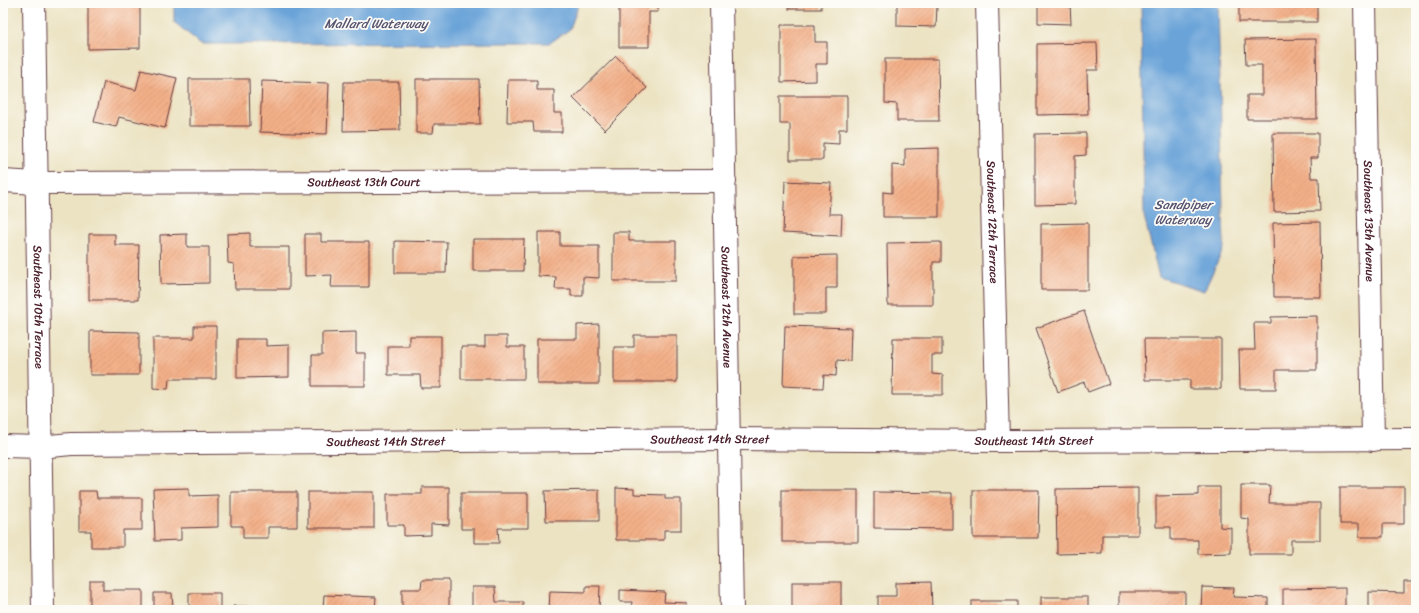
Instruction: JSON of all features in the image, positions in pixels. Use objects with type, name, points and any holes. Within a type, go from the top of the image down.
[{"type":"street","name":"Southeast 10th Terrace","points":[[34,3],[43,610]]},
{"type":"street","name":"Southeast 12th Avenue","points":[[721,3],[732,610]]},
{"type":"street","name":"Southeast 12th Terrace","points":[[987,3],[998,441]]},
{"type":"street","name":"Southeast 13th Avenue","points":[[1365,3],[1373,440]]},
{"type":"street","name":"Southeast 13th Court","points":[[3,181],[37,183],[725,181]]},
{"type":"street","name":"Southeast 14th Street","points":[[3,446],[40,447],[71,444],[728,439],[998,441],[1416,440]]},
{"type":"water","name":"Mallard Waterway","points":[[174,3],[579,3],[570,29],[550,43],[201,44],[174,22]]},
{"type":"water","name":"Sandpiper Waterway","points":[[1141,3],[1218,3],[1224,248],[1204,291],[1159,277],[1144,216]]},
{"type":"building","points":[[88,3],[125,3],[125,7],[140,7],[140,48],[88,49]]},
{"type":"building","points":[[619,3],[658,3],[658,12],[649,12],[649,47],[619,47]]},
{"type":"building","points":[[789,3],[821,3],[821,9],[789,9]]},
{"type":"building","points":[[897,3],[927,3],[927,5],[937,6],[936,27],[897,26]]},
{"type":"building","points":[[1038,3],[1070,3],[1071,24],[1038,23]]},
{"type":"building","points":[[1239,3],[1317,3],[1317,22],[1239,22]]},
{"type":"building","points":[[781,25],[815,25],[815,42],[827,42],[827,64],[816,64],[816,81],[781,82]]},
{"type":"building","points":[[1316,39],[1317,119],[1247,119],[1247,95],[1262,95],[1262,65],[1246,65],[1245,40]]},
{"type":"building","points":[[1097,43],[1098,70],[1087,70],[1088,114],[1037,115],[1037,44]]},
{"type":"building","points":[[1413,45],[1416,45],[1416,112],[1414,112]]},
{"type":"building","points":[[616,56],[647,88],[605,130],[573,98]]},
{"type":"building","points":[[885,59],[938,59],[939,121],[897,121],[897,104],[885,103]]},
{"type":"building","points":[[141,70],[177,78],[165,128],[119,117],[116,127],[94,122],[104,82],[136,90]]},
{"type":"building","points":[[189,79],[249,79],[250,126],[189,126]]},
{"type":"building","points":[[416,79],[479,79],[480,124],[434,124],[433,133],[416,133]]},
{"type":"building","points":[[508,80],[537,80],[537,90],[554,90],[554,113],[562,113],[562,132],[534,132],[533,122],[507,122]]},
{"type":"building","points":[[262,81],[329,83],[327,134],[260,132]]},
{"type":"building","points":[[344,82],[399,82],[400,130],[343,131]]},
{"type":"building","points":[[780,96],[847,96],[847,129],[839,129],[839,144],[823,143],[823,160],[790,160],[790,124],[780,124]]},
{"type":"building","points":[[1086,133],[1086,155],[1075,156],[1075,204],[1035,205],[1035,134]]},
{"type":"building","points":[[1273,133],[1318,133],[1318,158],[1310,158],[1311,178],[1319,178],[1320,211],[1274,212]]},
{"type":"building","points":[[939,148],[939,217],[883,217],[883,192],[892,193],[892,165],[905,166],[905,149]]},
{"type":"building","points":[[785,181],[831,183],[829,214],[842,214],[841,236],[783,233]]},
{"type":"building","points":[[1320,222],[1321,297],[1274,297],[1273,223]]},
{"type":"building","points":[[1088,223],[1088,290],[1041,290],[1041,224]]},
{"type":"building","points":[[538,232],[560,232],[560,246],[599,246],[599,278],[583,277],[583,296],[571,296],[571,289],[555,289],[556,277],[538,276]]},
{"type":"building","points":[[613,232],[629,232],[629,241],[676,241],[676,281],[613,281]]},
{"type":"building","points":[[250,233],[250,247],[289,247],[289,289],[235,289],[234,264],[228,263],[227,234]]},
{"type":"building","points":[[89,234],[115,234],[115,245],[139,245],[138,300],[89,300]]},
{"type":"building","points":[[187,234],[187,247],[209,247],[209,283],[161,284],[160,235]]},
{"type":"building","points":[[305,234],[321,234],[321,242],[369,242],[369,287],[331,287],[332,275],[305,276]]},
{"type":"building","points":[[473,239],[524,239],[523,271],[473,271]]},
{"type":"building","points":[[395,241],[447,242],[446,273],[395,273]]},
{"type":"building","points":[[941,242],[941,262],[933,262],[933,305],[888,305],[887,243]]},
{"type":"building","points":[[837,255],[837,288],[826,288],[826,314],[794,314],[794,256]]},
{"type":"building","points":[[1084,311],[1109,384],[1088,392],[1084,382],[1058,392],[1036,328]]},
{"type":"building","points":[[1317,316],[1317,370],[1276,370],[1276,389],[1240,389],[1239,350],[1255,350],[1254,323],[1271,323],[1271,317]]},
{"type":"building","points":[[599,324],[599,384],[537,384],[537,339],[577,339],[577,325]]},
{"type":"building","points":[[194,326],[216,326],[216,379],[169,379],[168,389],[153,388],[153,338],[194,338]]},
{"type":"building","points":[[785,326],[851,328],[850,361],[837,360],[836,376],[824,375],[823,388],[783,386]]},
{"type":"building","points":[[90,331],[139,332],[139,375],[90,375]]},
{"type":"building","points":[[356,332],[356,353],[365,353],[365,386],[312,386],[312,355],[322,355],[322,333]]},
{"type":"building","points":[[634,335],[677,335],[677,382],[614,382],[614,347],[634,347]]},
{"type":"building","points":[[409,336],[441,336],[441,388],[421,388],[420,375],[388,375],[388,346],[409,346]]},
{"type":"building","points":[[485,336],[507,336],[507,347],[524,347],[524,379],[461,379],[461,347],[485,347]]},
{"type":"building","points":[[893,338],[942,338],[942,355],[932,355],[932,374],[943,375],[943,395],[892,395]]},
{"type":"building","points":[[237,339],[266,339],[266,346],[289,345],[289,377],[237,378]]},
{"type":"building","points":[[1144,339],[1221,339],[1221,389],[1190,389],[1190,380],[1145,380]]},
{"type":"building","points":[[1241,485],[1270,485],[1269,503],[1320,503],[1320,540],[1291,540],[1291,554],[1249,554],[1249,519],[1241,518]]},
{"type":"building","points":[[422,487],[449,487],[449,525],[431,524],[431,535],[404,536],[404,525],[387,525],[387,494],[422,494]]},
{"type":"building","points":[[1198,487],[1220,487],[1220,527],[1231,528],[1231,553],[1198,554],[1198,540],[1171,540],[1171,527],[1156,527],[1156,496],[1198,495]]},
{"type":"building","points":[[1340,487],[1404,487],[1404,524],[1383,524],[1383,537],[1359,537],[1359,524],[1340,524]]},
{"type":"building","points":[[189,488],[189,496],[218,495],[218,527],[181,528],[181,540],[155,541],[153,489]]},
{"type":"building","points":[[616,488],[634,489],[634,494],[665,495],[665,499],[681,499],[681,530],[664,530],[664,540],[616,540]]},
{"type":"building","points":[[1138,488],[1138,535],[1102,535],[1102,553],[1057,554],[1056,489]]},
{"type":"building","points":[[599,490],[599,521],[546,521],[545,491]]},
{"type":"building","points":[[782,490],[858,490],[858,542],[782,542]]},
{"type":"building","points":[[973,490],[1039,490],[1038,538],[973,538]]},
{"type":"building","points":[[79,491],[96,491],[97,498],[142,498],[142,530],[123,530],[123,547],[91,547],[91,531],[79,531]]},
{"type":"building","points":[[231,492],[297,492],[297,527],[268,527],[268,538],[243,538],[243,526],[231,526]]},
{"type":"building","points":[[308,492],[374,492],[374,528],[308,528]]},
{"type":"building","points":[[874,492],[952,493],[952,529],[874,528]]},
{"type":"building","points":[[461,493],[528,493],[528,528],[498,528],[499,543],[474,543],[474,529],[461,529]]},
{"type":"building","points":[[422,580],[449,580],[449,610],[402,610],[402,589],[421,589]]},
{"type":"building","points":[[90,581],[103,581],[103,590],[143,590],[143,610],[90,610]]},
{"type":"building","points":[[792,582],[841,582],[841,610],[792,610]]},
{"type":"building","points":[[931,582],[932,610],[878,610],[878,596],[896,596],[896,583]]},
{"type":"building","points":[[1404,582],[1416,582],[1416,610],[1369,610],[1369,592],[1404,593]]},
{"type":"building","points":[[586,586],[600,586],[599,610],[549,610],[550,591],[586,592]]},
{"type":"building","points":[[472,587],[495,587],[496,602],[523,602],[523,610],[472,610]]},
{"type":"building","points":[[1202,587],[1234,588],[1233,597],[1268,598],[1268,610],[1201,610]]},
{"type":"building","points":[[1345,588],[1345,610],[1283,610],[1283,589]]},
{"type":"building","points":[[620,590],[665,592],[664,602],[687,603],[687,610],[631,610],[632,602],[620,602]]},
{"type":"building","points":[[1119,592],[1185,592],[1185,610],[1119,610]]},
{"type":"building","points":[[154,593],[172,593],[173,608],[189,608],[189,593],[220,593],[220,610],[154,610]]},
{"type":"building","points":[[324,595],[376,597],[375,610],[311,610],[311,608],[323,609]]},
{"type":"building","points":[[1041,597],[1088,597],[1088,610],[1041,610]]},
{"type":"building","points":[[972,601],[1017,601],[1017,610],[972,610]]},
{"type":"building","points":[[233,606],[298,607],[298,610],[233,610]]}]
